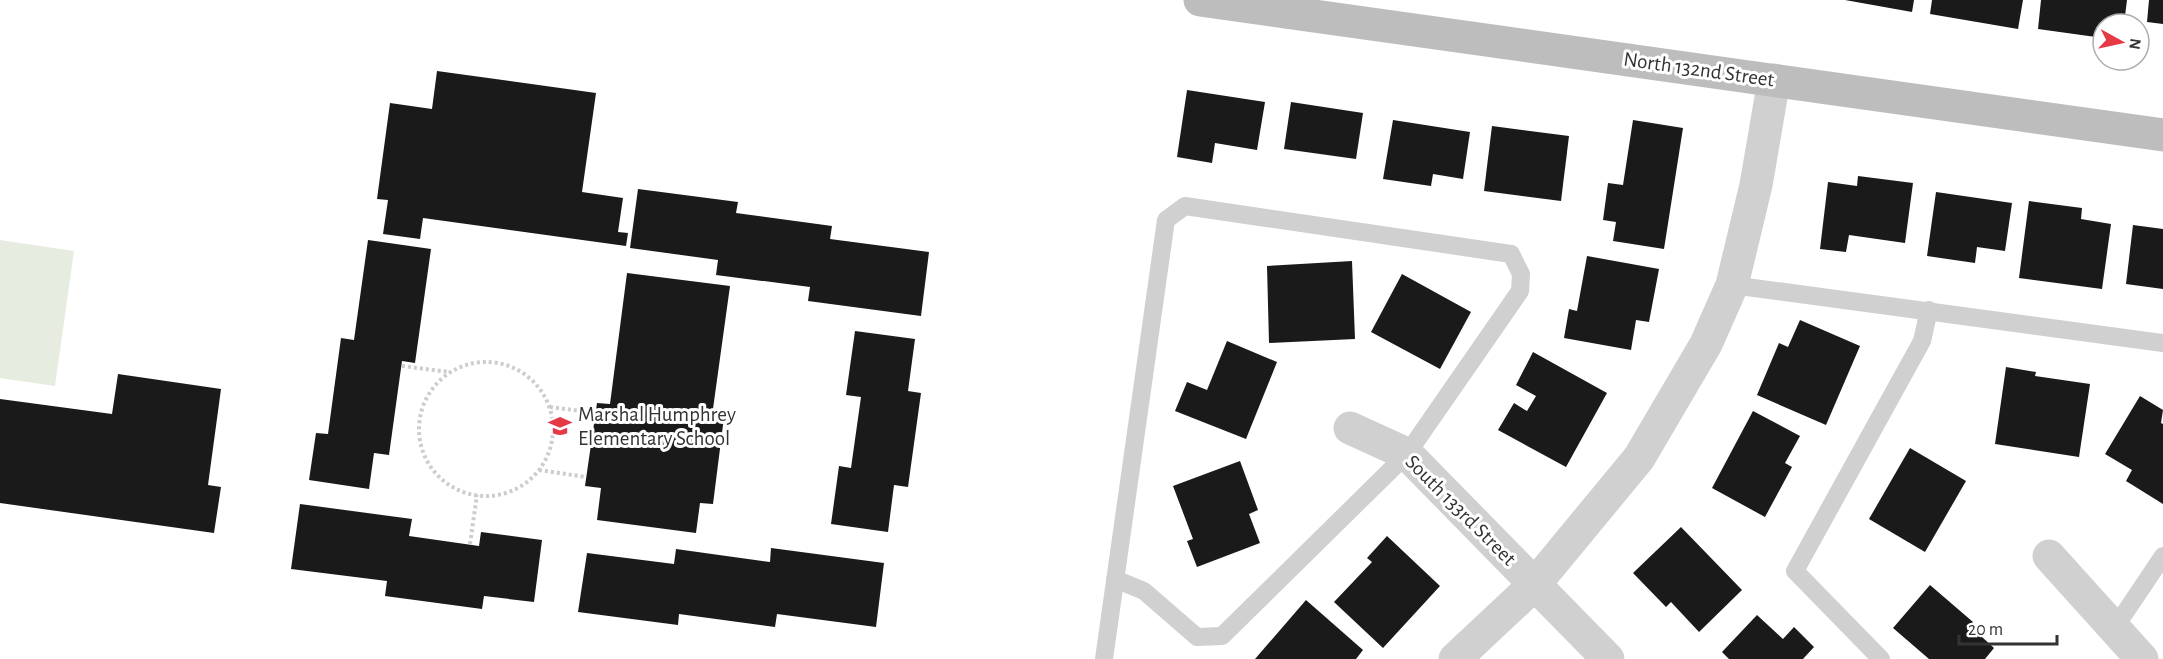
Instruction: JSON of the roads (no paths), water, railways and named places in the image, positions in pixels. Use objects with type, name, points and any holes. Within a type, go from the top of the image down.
[{"type":"street","name":"North 132nd Street","points":[[1200,0],[1235,3],[2163,135]]},
{"type":"street","points":[[1455,659],[1535,584],[1639,458],[1706,344],[1732,285],[1756,185],[1774,80]]},
{"type":"street","name":"South 133rd Street","points":[[1350,428],[1407,454],[1608,659]]},
{"type":"street","points":[[2049,556],[2142,659]]},
{"type":"lane","points":[[1104,659],[1115,579],[1166,220],[1185,206],[1511,255],[1521,274],[1520,291],[1407,454],[1222,636],[1197,637],[1144,591],[1115,579]]},
{"type":"lane","points":[[1732,285],[1929,309],[2163,343]]},
{"type":"lane","points":[[1881,659],[1796,571],[1922,341],[1929,309]]},
{"type":"lane","points":[[2114,629],[2163,556]]},
{"type":"place","name":"Marshal Humphrey Elementary School","points":[[560,426]]}]
